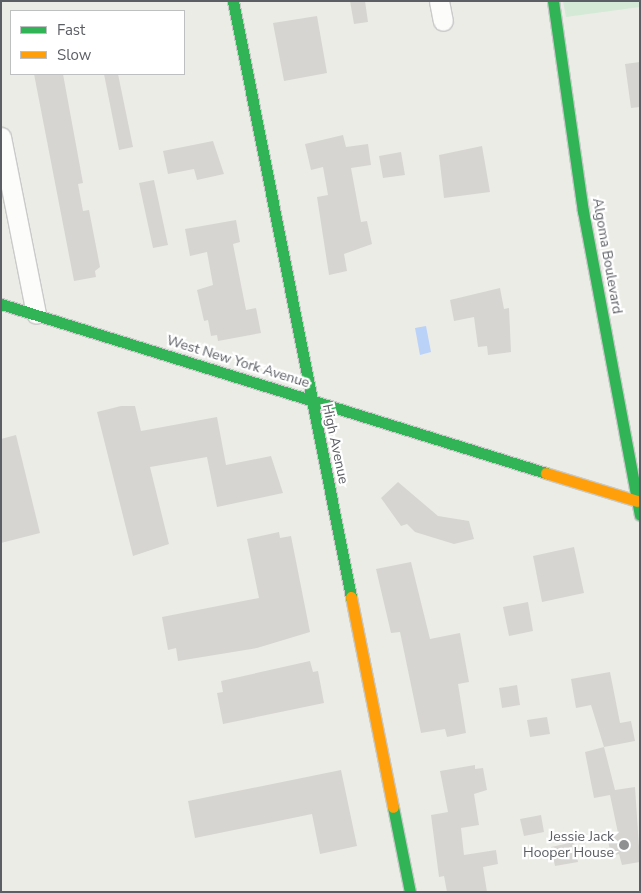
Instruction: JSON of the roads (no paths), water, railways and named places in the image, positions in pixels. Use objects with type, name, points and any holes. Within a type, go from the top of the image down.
[{"type":"main road","name":"High Avenue","points":[[233,1],[310,400],[410,892]]},
{"type":"main road","name":"Algoma Boulevard","points":[[553,1],[583,211],[640,515]]},
{"type":"main road","name":"West New York Avenue","points":[[1,304],[637,501]]},
{"type":"street","points":[[439,1],[443,21]]},
{"type":"street","points":[[1,137],[36,314]]},
{"type":"water","points":[[426,326],[431,352],[420,355],[415,328]]},
{"type":"place","name":"Jessie Jack Hooper House","points":[[624,845]]}]
